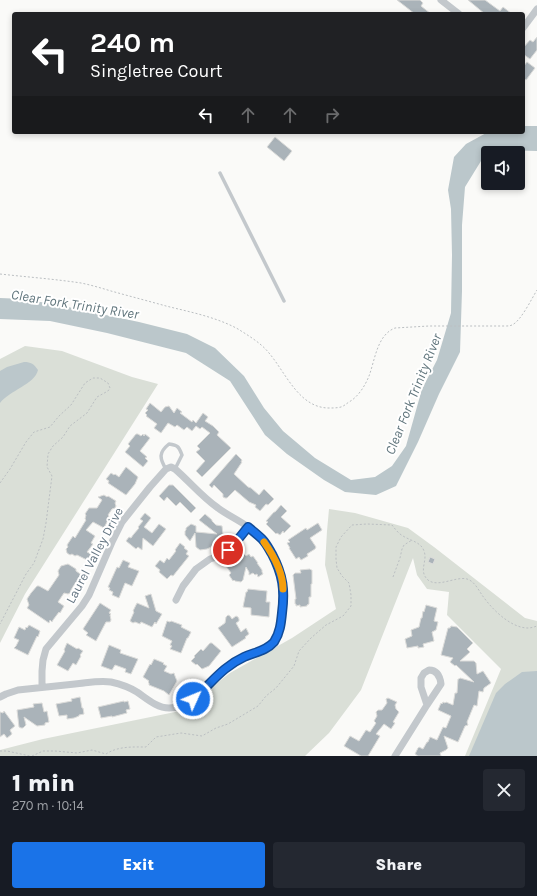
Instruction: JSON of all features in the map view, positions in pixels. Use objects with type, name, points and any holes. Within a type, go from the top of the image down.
[{"type":"street","points":[[441,0],[457,12]]},
{"type":"street","points":[[525,25],[537,9]]},
{"type":"street","points":[[0,697],[18,690],[111,682],[135,691],[158,705],[168,708],[176,707],[186,704],[193,699],[202,692],[221,672],[233,663],[244,657],[264,650],[274,641],[280,626],[284,598],[281,575],[268,548],[262,539],[248,527],[218,508],[175,469],[171,467],[166,469]]},
{"type":"street","name":"Laurel Valley Drive","points":[[42,688],[43,660],[46,649],[82,606],[89,595],[122,522],[166,469]]},
{"type":"street","points":[[176,600],[185,582],[196,569],[210,559],[220,556],[228,550],[248,527]]},
{"type":"street","points":[[396,756],[427,705]]},
{"type":"lane","points":[[220,174],[284,301]]},
{"type":"lane","points":[[166,469],[161,457],[164,448],[169,444],[175,444],[180,448],[182,455],[175,469]]},
{"type":"path","points":[[0,274],[83,283],[222,322],[236,328],[258,342],[269,352],[304,399],[316,406],[327,408],[342,407],[353,400],[357,395],[369,377],[375,354],[387,332],[395,328],[429,326],[513,325],[522,315],[537,290]]},
{"type":"path","points":[[0,483],[34,432],[50,428],[58,416],[71,405],[85,383],[93,378],[100,378],[108,383],[110,388],[108,391],[97,397],[87,413],[70,426],[63,437],[53,446],[48,454],[47,467],[52,476],[43,538],[34,563],[26,574],[0,624]]},
{"type":"path","points":[[0,751],[31,756],[43,751],[77,754],[92,750],[106,754],[120,748],[146,747],[156,737],[181,733],[202,736],[216,728],[228,724],[258,706],[266,696],[276,688],[294,666],[299,651],[311,638],[326,625],[343,616],[351,606],[349,583],[337,568],[336,548],[341,537],[352,525],[367,524],[392,526],[402,536],[421,545],[425,553],[423,572],[428,580],[436,583],[458,579],[468,580],[477,587],[492,608],[511,624],[527,628],[537,626]]},
{"type":"path","points":[[393,577],[404,545],[412,540]]},
{"type":"shaded area","points":[[525,126],[537,126],[537,151],[525,151],[525,146],[481,146],[481,161],[465,187],[462,225],[460,352],[396,486],[376,495],[345,492],[324,480],[287,454],[265,435],[230,381],[186,353],[107,333],[50,321],[0,319],[0,298],[24,299],[139,322],[187,334],[215,348],[244,376],[264,408],[283,431],[315,458],[351,480],[375,477],[392,466],[406,446],[422,389],[437,360],[451,313],[451,209],[448,190],[454,157],[466,144],[484,134],[525,134]]},
{"type":"shaded area","points":[[25,346],[62,351],[132,377],[158,384],[25,594],[0,643],[0,359]]},
{"type":"shaded area","points":[[24,362],[35,366],[38,370],[36,375],[0,403],[0,371],[7,367]]},
{"type":"shaded area","points":[[329,509],[355,513],[408,528],[525,618],[537,621],[537,756],[465,756],[501,669],[447,615],[449,592],[427,589],[417,575],[413,558],[361,690],[329,733],[305,756],[0,756],[0,750],[43,739],[180,711],[230,673],[292,638],[336,609],[325,565]]},
{"type":"shaded area","points":[[537,671],[537,756],[469,756],[496,693],[505,684],[522,672]]},
{"type":"building","points":[[397,0],[420,0],[423,3],[421,6],[428,12],[412,12]]},
{"type":"building","points":[[468,0],[485,0],[500,11],[503,7],[509,12],[483,12]]},
{"type":"building","points":[[537,37],[537,50],[530,59],[525,55],[525,46],[530,40],[533,42]]},
{"type":"building","points":[[527,62],[535,68],[526,80],[525,79],[525,64]]},
{"type":"building","points":[[275,137],[292,151],[284,161],[267,147]]},
{"type":"building","points":[[150,403],[161,412],[165,407],[169,406],[174,413],[177,408],[182,412],[180,413],[192,422],[193,420],[196,423],[203,413],[208,417],[205,421],[219,432],[217,435],[231,448],[202,477],[196,471],[205,461],[196,452],[200,449],[197,446],[210,433],[202,427],[200,429],[196,426],[192,431],[187,427],[184,430],[177,425],[175,427],[168,423],[161,433],[154,428],[157,424],[146,416],[147,415],[145,413],[148,410],[146,409]]},
{"type":"building","points":[[136,434],[141,436],[143,434],[144,436],[145,434],[150,438],[140,451],[147,457],[145,458],[148,461],[143,467],[125,452],[130,446],[128,444]]},
{"type":"building","points":[[236,454],[242,462],[234,474],[259,495],[264,489],[274,499],[268,505],[266,504],[260,511],[255,507],[256,505],[249,502],[235,490],[227,498],[225,498],[214,485],[212,488],[209,485]]},
{"type":"building","points":[[126,467],[138,477],[135,484],[126,495],[108,483],[109,481],[106,479],[111,473],[119,477]]},
{"type":"building","points":[[169,485],[173,485],[196,508],[191,513],[180,502],[176,506],[167,497],[164,501],[159,496]]},
{"type":"building","points":[[104,495],[116,501],[116,506],[108,515],[108,520],[104,528],[93,522],[86,530],[95,536],[91,543],[93,544],[87,552],[91,554],[87,560],[77,555],[70,555],[67,553],[67,545],[73,536],[75,538],[86,520],[85,514],[89,508],[97,508],[102,500],[98,497]]},
{"type":"building","points":[[281,505],[287,511],[281,517],[291,526],[280,535],[277,533],[276,534],[266,524],[268,522],[266,521]]},
{"type":"building","points":[[145,513],[151,518],[144,527],[152,533],[159,524],[166,529],[153,546],[143,538],[142,550],[138,547],[136,549],[126,541],[129,537],[131,538],[139,528],[138,527],[143,521],[140,519]]},
{"type":"building","points":[[205,514],[216,525],[222,526],[223,535],[231,536],[218,539],[213,546],[200,550],[196,547],[195,533],[190,541],[185,535],[185,531],[191,524],[196,526],[196,532],[217,534],[199,520]]},
{"type":"building","points":[[318,523],[322,530],[310,538],[316,547],[315,549],[301,560],[299,557],[296,559],[289,548],[287,543],[290,542],[288,540],[306,528],[307,530]]},
{"type":"building","points":[[180,543],[188,551],[186,554],[189,556],[173,576],[171,575],[167,579],[155,566],[160,560],[164,563],[167,558],[169,560]]},
{"type":"building","points":[[244,554],[246,556],[249,554],[251,557],[253,556],[263,574],[258,577],[257,574],[255,575],[253,573],[249,575],[246,567],[243,580],[241,582],[233,581],[229,575],[231,573],[226,566]]},
{"type":"building","points":[[430,557],[435,559],[433,564],[428,562]]},
{"type":"building","points":[[123,560],[130,563],[128,567],[139,571],[132,586],[125,583],[119,598],[112,595],[113,592],[109,590],[110,588],[108,587],[117,567],[119,568]]},
{"type":"building","points":[[68,564],[83,576],[79,584],[76,582],[70,593],[64,593],[58,602],[64,606],[60,613],[59,612],[52,622],[50,620],[49,623],[27,608],[29,605],[27,599],[37,586],[48,591],[59,575],[58,571],[61,566]]},
{"type":"building","points":[[300,570],[312,570],[312,584],[309,604],[307,606],[296,606],[293,575],[295,573],[301,573]]},
{"type":"building","points":[[248,589],[267,591],[266,602],[270,602],[269,617],[251,615],[251,608],[243,607]]},
{"type":"building","points":[[151,594],[156,611],[162,614],[156,624],[155,622],[152,627],[141,622],[140,624],[130,621],[137,603],[149,608],[145,596]]},
{"type":"building","points":[[100,603],[111,610],[109,613],[111,614],[111,620],[110,622],[106,622],[96,641],[86,635],[88,633],[83,629]]},
{"type":"building","points":[[426,605],[437,608],[434,621],[438,622],[436,630],[432,632],[434,641],[423,644],[424,647],[418,648],[418,646],[407,648],[405,639],[412,636],[411,630],[419,627]]},
{"type":"building","points":[[228,615],[232,619],[236,616],[238,617],[239,621],[236,623],[241,632],[246,628],[249,634],[245,637],[246,638],[232,647],[218,628],[225,623]]},
{"type":"building","points":[[167,621],[182,625],[181,627],[191,632],[181,653],[170,649],[172,646],[170,645],[172,641],[162,636]]},
{"type":"building","points":[[29,625],[40,631],[28,655],[14,648],[19,640],[14,638],[19,627],[25,630]]},
{"type":"building","points":[[451,626],[457,627],[473,643],[467,649],[470,652],[460,661],[474,661],[476,663],[477,674],[483,671],[491,683],[484,688],[483,692],[479,691],[477,706],[474,705],[467,722],[468,725],[465,726],[458,742],[444,736],[448,748],[440,753],[441,756],[418,756],[415,754],[419,747],[423,749],[430,737],[437,740],[443,727],[446,728],[451,716],[438,710],[443,702],[453,705],[455,693],[457,693],[458,679],[460,678],[474,682],[456,665],[455,666],[450,662],[453,658],[441,655],[448,628]]},
{"type":"building","points":[[67,643],[83,651],[76,665],[73,663],[68,671],[57,665],[65,651],[64,650]]},
{"type":"building","points":[[210,643],[221,651],[209,666],[202,669],[191,661],[201,649],[203,651]]},
{"type":"building","points":[[109,645],[121,650],[120,653],[138,659],[131,674],[125,672],[126,669],[115,665],[112,670],[101,666]]},
{"type":"building","points":[[154,659],[164,663],[163,664],[167,666],[164,671],[171,674],[174,673],[177,681],[169,695],[164,691],[149,685],[149,681],[143,677]]},
{"type":"building","points":[[80,697],[84,714],[67,719],[67,715],[59,716],[56,704],[72,701],[71,699]]},
{"type":"building","points":[[388,698],[397,702],[395,705],[399,712],[391,729],[384,724],[376,734],[380,736],[368,756],[361,756],[344,746],[350,736],[359,741],[366,730],[370,732],[376,723],[374,721],[377,716],[376,712],[378,710],[382,710],[387,703],[386,699]]},
{"type":"building","points":[[128,701],[130,709],[126,710],[127,713],[101,718],[98,707]]},
{"type":"building","points":[[42,703],[44,712],[47,711],[49,722],[45,723],[45,725],[37,726],[24,717],[26,725],[23,728],[19,727],[17,710],[34,707],[33,704]]},
{"type":"building","points":[[4,711],[15,726],[10,730],[12,734],[7,738],[4,734],[0,737],[0,712],[3,713]]},
{"type":"slow traffic","points":[[264,542],[281,575],[283,589]]},
{"type":"route","points":[[193,699],[202,692],[221,672],[233,663],[244,657],[264,650],[269,646],[278,634],[280,626],[284,598],[283,584],[274,559],[262,539],[248,527],[228,550]]},
{"type":"water label","name":"Clear Fork Trinity River","points":[[75,304]]},
{"type":"water label","name":"Clear Fork Trinity River","points":[[413,394]]}]
